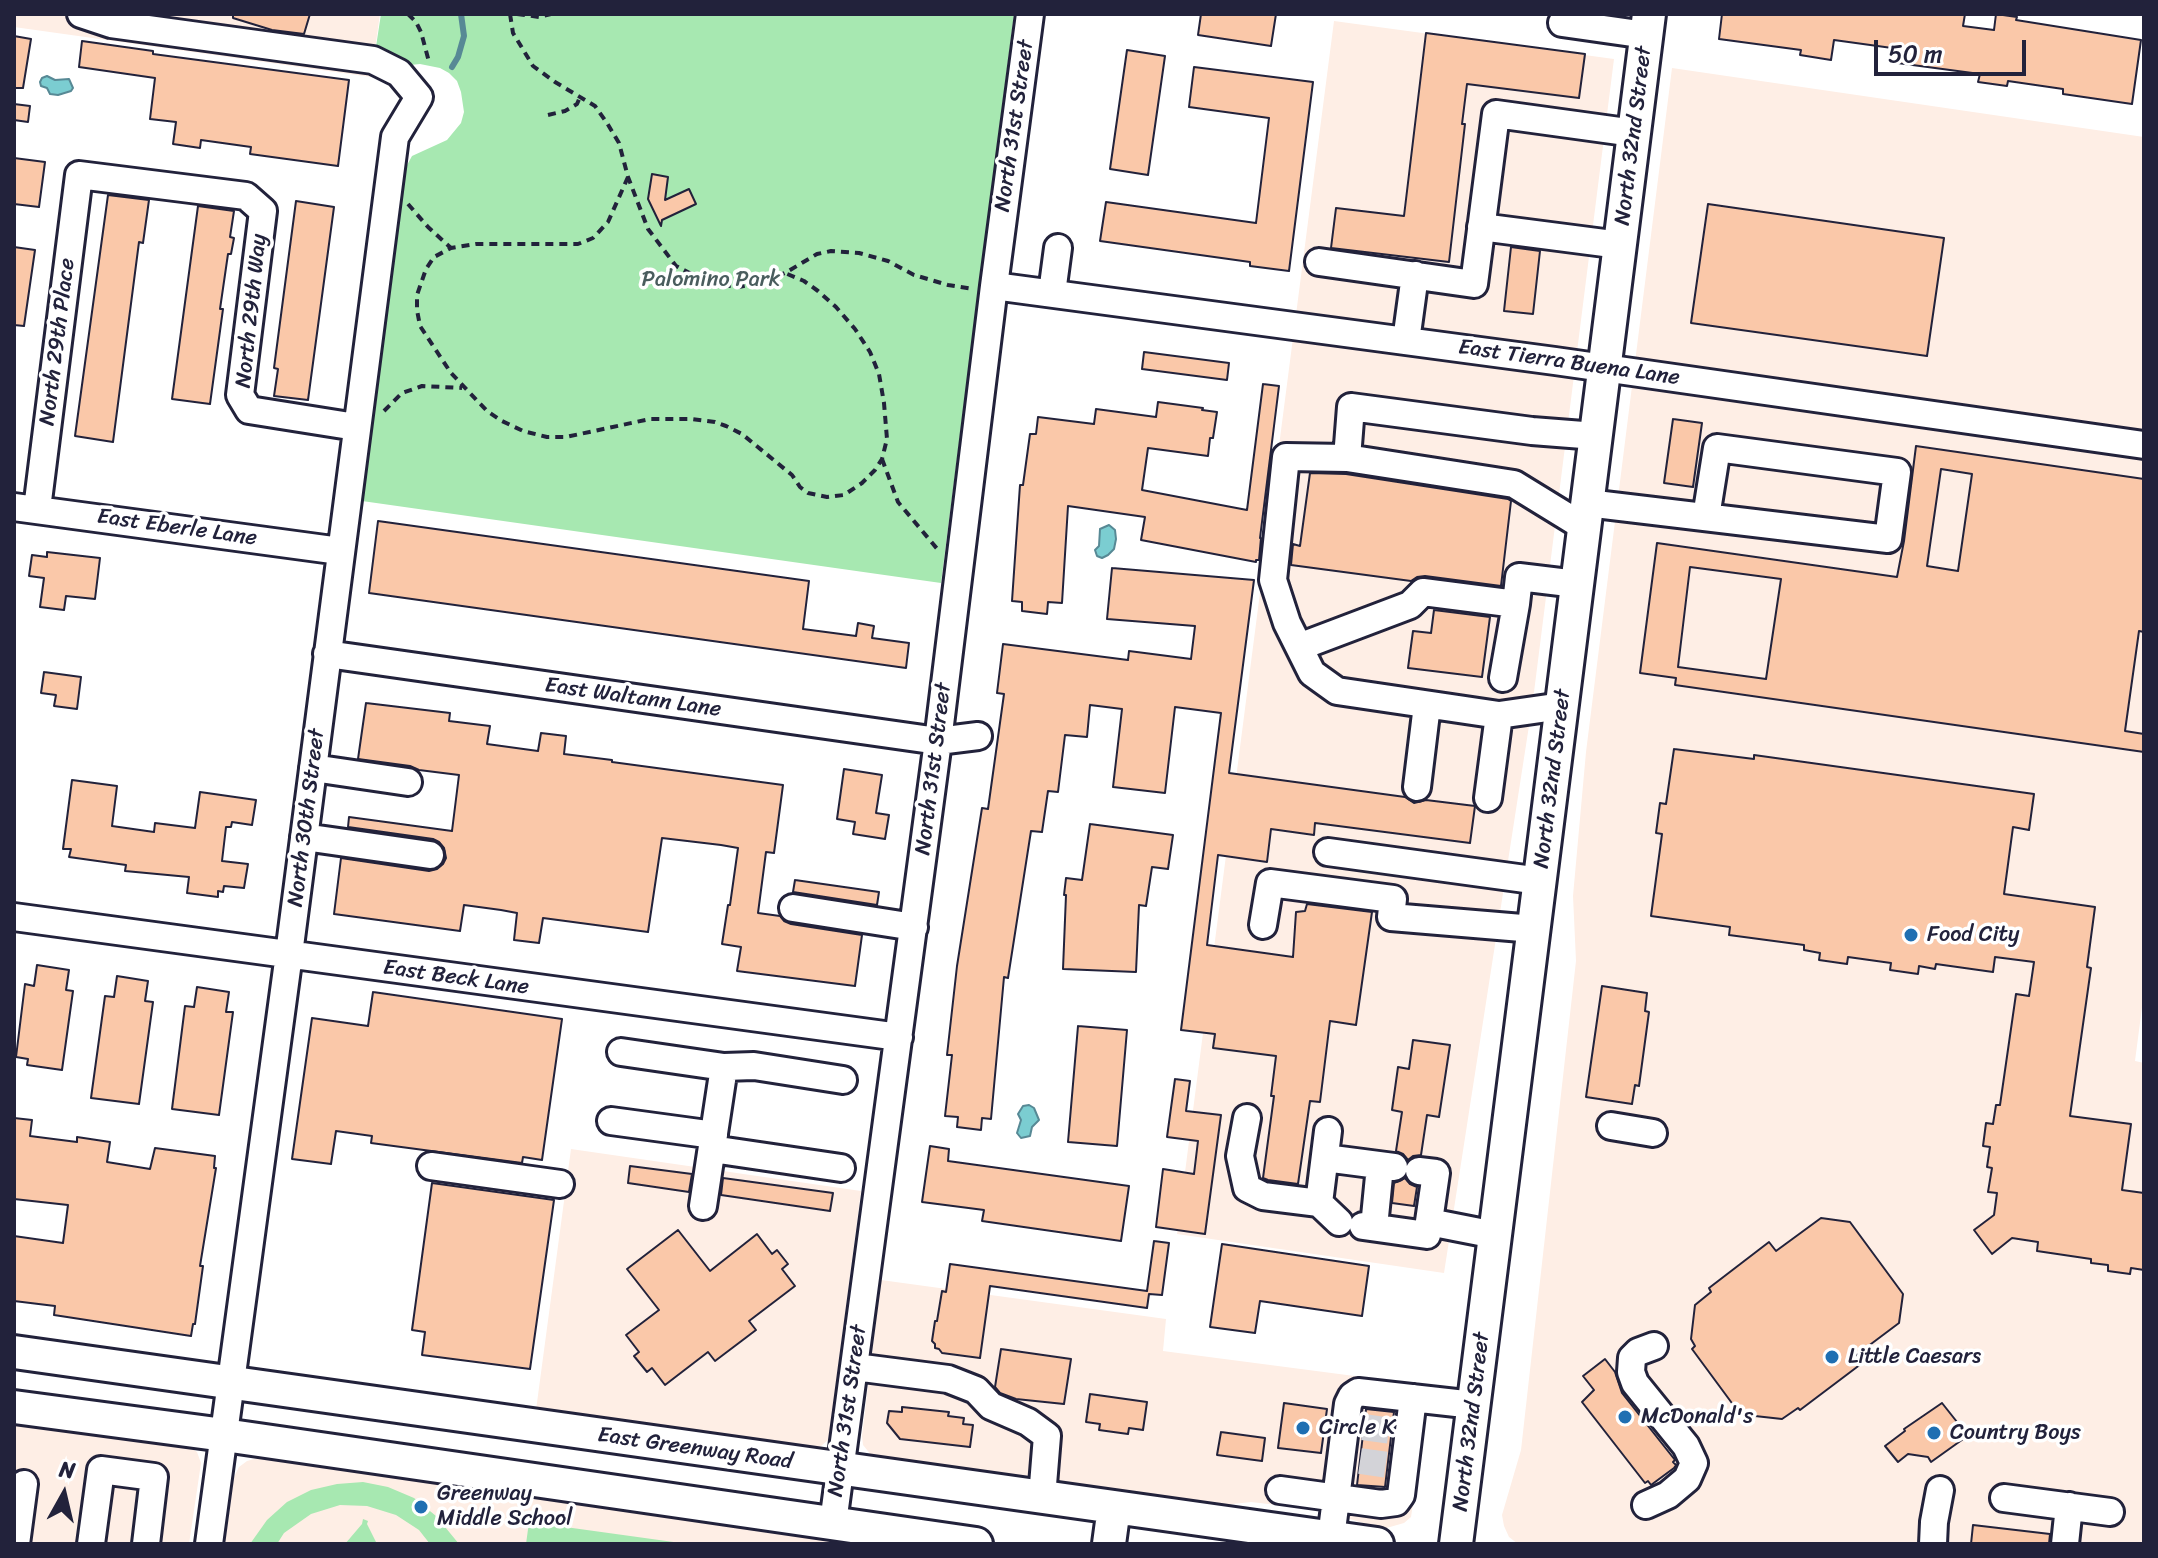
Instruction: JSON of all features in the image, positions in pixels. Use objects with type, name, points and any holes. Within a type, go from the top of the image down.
[{"type":"main road","name":"North 32nd Street","points":[[1456,1544],[1648,24]]},
{"type":"main road","name":"East Greenway Road","points":[[14,1352],[1377,1544]]},
{"type":"main road","points":[[14,1407],[224,1435],[842,1531],[976,1544]]},
{"type":"main road","points":[[1109,1544],[1114,1507]]},
{"type":"street","name":"North 30th Street","points":[[81,14],[111,24],[373,60],[399,73],[419,97],[395,137],[368,422],[340,551],[209,1544]]},
{"type":"street","name":"North 31st Street","points":[[842,1531],[841,1470],[938,741],[985,287],[1030,14]]},
{"type":"street","points":[[1562,23],[1648,24]]},
{"type":"street","points":[[1319,262],[1474,284],[1496,114],[1634,133]]},
{"type":"street","name":"North 29th Place","points":[[26,508],[79,175],[246,196],[263,211]]},
{"type":"street","name":"North 29th Way","points":[[263,211],[240,395],[249,410],[368,422]]},
{"type":"street","points":[[1481,227],[1620,245]]},
{"type":"street","points":[[1052,293],[1058,248]]},
{"type":"street","points":[[1406,341],[1415,275]]},
{"type":"street","name":"East Tierra Buena Lane","points":[[985,287],[1052,293],[1406,341],[2144,445]]},
{"type":"street","points":[[1347,458],[1351,407],[1532,431],[1596,436]]},
{"type":"street","points":[[1562,706],[1499,715],[1337,691],[1312,673],[1287,623],[1273,580],[1286,457],[1347,458],[1514,484],[1586,515],[1706,517],[1888,539],[1897,472],[1717,448],[1706,517]]},
{"type":"street","name":"East Eberle Lane","points":[[26,508],[340,551]]},
{"type":"street","points":[[1503,678],[1519,577],[1577,584]]},
{"type":"street","points":[[1299,647],[1410,605],[1423,592],[1516,604]]},
{"type":"street","name":"East Waltann Lane","points":[[327,654],[938,741],[978,736]]},
{"type":"street","points":[[1417,787],[1427,705]]},
{"type":"street","points":[[1488,798],[1499,715]]},
{"type":"street","points":[[313,768],[408,782]]},
{"type":"street","points":[[304,837],[430,855]]},
{"type":"street","points":[[1328,852],[1540,881]]},
{"type":"street","points":[[1263,925],[1270,883],[1393,899],[1391,917],[1534,929]]},
{"type":"street","points":[[793,908],[914,927]]},
{"type":"street","name":"East Beck Lane","points":[[14,917],[899,1037]]},
{"type":"street","points":[[621,1052],[724,1067],[754,1066],[843,1080]]},
{"type":"street","points":[[703,1206],[724,1067]]},
{"type":"street","points":[[1247,1118],[1240,1156],[1247,1188],[1263,1196],[1319,1203],[1359,1225],[1427,1235],[1436,1173],[1325,1158]]},
{"type":"street","points":[[611,1121],[841,1168]]},
{"type":"street","points":[[1611,1126],[1653,1133]]},
{"type":"street","points":[[1319,1203],[1328,1131]]},
{"type":"street","points":[[431,1166],[560,1184]]},
{"type":"street","points":[[1359,1225],[1398,1168]]},
{"type":"street","points":[[1429,1222],[1495,1235]]},
{"type":"street","points":[[1646,1505],[1668,1495],[1687,1479],[1694,1463],[1686,1446],[1635,1383],[1631,1372],[1632,1358],[1654,1346]]},
{"type":"street","points":[[855,1367],[948,1379],[976,1390],[991,1406],[1007,1415],[1028,1422],[1047,1436],[1042,1497]]},
{"type":"street","points":[[1331,1538],[1336,1498],[1351,1460],[1354,1426],[1348,1404],[1352,1396],[1358,1392],[1474,1405]]},
{"type":"street","points":[[1280,1490],[1381,1504],[1396,1502],[1401,1495],[1396,1466],[1400,1432],[1413,1398]]},
{"type":"street","points":[[91,1544],[101,1470],[154,1477],[146,1544]]},
{"type":"street","points":[[16,1544],[24,1484]]},
{"type":"street","points":[[1933,1544],[1940,1490]]},
{"type":"street","points":[[2004,1498],[2110,1512]]},
{"type":"street","points":[[2065,1544],[2069,1506]]},
{"type":"path","points":[[408,14],[421,32],[429,62]]},
{"type":"path","points":[[510,14],[513,33],[533,66],[595,106],[607,123],[619,143],[648,229],[676,266],[697,277],[739,287],[763,282],[817,254],[831,251],[859,253],[888,261],[914,275],[948,285],[985,287]]},
{"type":"path","points":[[517,14],[539,17],[551,14]]},
{"type":"path","points":[[548,115],[565,111],[577,104],[580,97]]},
{"type":"path","points":[[628,177],[608,222],[593,238],[578,244],[476,244],[451,248],[434,257],[426,269],[417,295],[420,326],[433,348],[465,388],[487,411],[502,421],[547,437],[582,435],[650,419],[715,422],[742,434],[792,475],[808,493],[827,497],[844,495],[862,483],[882,459],[887,439],[879,374],[870,352],[855,329],[818,291],[785,273]]},
{"type":"path","points":[[405,202],[451,248]]},
{"type":"path","points":[[368,422],[394,399],[411,389],[436,385],[465,388]]},
{"type":"path","points":[[882,459],[898,502],[941,553]]},
{"type":"shaded area","points":[[14,14],[380,14],[371,77],[14,27]]},
{"type":"shaded area","points":[[1334,21],[1614,59],[1533,700],[1444,1273],[1177,1234]]},
{"type":"shaded area","points":[[1672,68],[2144,137],[2144,992],[2135,1061],[2144,1063],[2144,1544],[1518,1544],[1509,1537],[1504,1526],[1502,1515],[1521,1450],[1576,961],[1573,896],[1586,752]]},
{"type":"shaded area","points":[[571,1149],[861,1191],[828,1440],[811,1450],[536,1410]]},
{"type":"shaded area","points":[[881,1280],[1166,1319],[1163,1351],[1431,1386],[1411,1517],[1404,1523],[1383,1529],[1320,1510],[1251,1502],[1216,1506],[872,1456],[863,1445],[862,1436]]},
{"type":"shaded area","points":[[14,1422],[188,1446],[197,1452],[201,1463],[189,1544],[14,1544]]},
{"type":"shaded area","name":"Greenway Middle School","points":[[258,1458],[869,1544],[225,1544],[234,1477],[239,1467]]},
{"type":"green space","name":"Palomino Park","points":[[381,14],[1014,14],[941,583],[362,501],[406,167],[412,156],[447,140],[461,123],[464,112],[457,81],[449,73],[420,64],[400,71],[375,53]]},
{"type":"green space","points":[[363,1482],[388,1487],[414,1498],[436,1516],[459,1544],[430,1544],[419,1530],[396,1515],[367,1506],[340,1505],[311,1514],[284,1533],[277,1544],[250,1544],[267,1520],[287,1502],[311,1490]]},
{"type":"green space","points":[[363,1519],[368,1521],[377,1544],[345,1544],[362,1524]]},
{"type":"green space","points":[[529,1522],[688,1544],[526,1544]]},
{"type":"water","points":[[47,76],[55,80],[69,79],[73,88],[58,95],[50,94],[40,82]]},
{"type":"water","points":[[1109,525],[1115,530],[1114,549],[1102,558],[1097,556],[1095,550],[1099,546],[1100,529]]},
{"type":"water","points":[[1023,1106],[1034,1108],[1039,1120],[1032,1127],[1030,1136],[1021,1138],[1017,1133],[1021,1120],[1018,1114]]},
{"type":"building","points":[[233,14],[310,14],[304,34],[272,30],[233,18]]},
{"type":"building","points":[[1201,14],[1276,14],[1271,46],[1198,35]]},
{"type":"building","points":[[1722,14],[1965,14],[1963,26],[1994,30],[1996,14],[2141,40],[2132,104],[2063,94],[2063,89],[2008,81],[2007,86],[1978,82],[1980,74],[1890,62],[1892,48],[1834,40],[1831,60],[1800,55],[1801,50],[1719,39]]},
{"type":"building","points":[[1426,33],[1585,54],[1579,98],[1467,84],[1449,262],[1331,248],[1336,208],[1404,216]]},
{"type":"building","points":[[14,36],[31,39],[23,88],[14,88]]},
{"type":"building","points":[[82,41],[153,51],[153,54],[349,80],[338,166],[250,154],[251,147],[201,140],[200,148],[173,144],[176,122],[150,119],[155,78],[79,67]]},
{"type":"building","points":[[1127,50],[1165,56],[1148,175],[1110,169]]},
{"type":"building","points":[[1194,67],[1313,82],[1289,271],[1250,266],[1250,262],[1100,241],[1106,202],[1256,223],[1269,118],[1189,107]]},
{"type":"building","points":[[14,104],[30,106],[28,122],[14,120]]},
{"type":"building","points":[[14,158],[45,162],[39,207],[14,204]]},
{"type":"building","points":[[652,174],[668,177],[665,200],[689,189],[696,204],[662,220],[661,226],[648,199]]},
{"type":"building","points":[[108,195],[149,200],[143,243],[139,242],[113,442],[75,436]]},
{"type":"building","points":[[296,201],[334,207],[308,400],[274,396],[278,369],[274,368]]},
{"type":"building","points":[[1708,204],[1944,238],[1927,356],[1691,323]]},
{"type":"building","points":[[198,206],[234,211],[230,237],[234,238],[231,254],[228,254],[220,309],[223,309],[210,404],[172,399]]},
{"type":"building","points":[[14,247],[35,250],[24,326],[14,325]]},
{"type":"building","points":[[1511,247],[1540,251],[1533,314],[1504,311]]},
{"type":"building","points":[[1144,352],[1229,363],[1227,380],[1142,369]]},
{"type":"building","points":[[1263,384],[1279,386],[1259,560],[1256,562],[1141,540],[1145,517],[1068,506],[1062,603],[1048,602],[1047,614],[1022,611],[1022,602],[1012,601],[1020,485],[1023,485],[1030,434],[1036,434],[1038,417],[1094,424],[1096,409],[1156,417],[1158,402],[1217,412],[1208,456],[1148,448],[1142,490],[1247,510]]},
{"type":"building","points":[[1673,419],[1702,423],[1693,487],[1664,483]]},
{"type":"building","points":[[1916,446],[2144,479],[2144,632],[2139,631],[2125,731],[2144,734],[2144,752],[1675,685],[1676,678],[1640,673],[1657,543],[1897,577]],"holes":[[[1941,469],[1972,474],[1958,571],[1927,566]],[[1690,567],[1781,579],[1766,679],[1678,667]]]},
{"type":"building","points":[[1310,473],[1346,474],[1508,499],[1511,501],[1501,586],[1425,576],[1411,581],[1291,565],[1293,544],[1300,546]]},
{"type":"building","points":[[378,521],[809,581],[803,629],[856,636],[858,623],[874,626],[872,638],[909,643],[906,668],[369,593]]},
{"type":"building","points":[[47,552],[100,558],[95,599],[66,596],[64,610],[40,607],[44,578],[29,576],[32,555],[47,557]]},
{"type":"building","points":[[1112,568],[1254,580],[1229,773],[1405,797],[1414,803],[1426,800],[1475,806],[1470,843],[1315,823],[1314,835],[1271,829],[1267,862],[1218,855],[1207,945],[1293,957],[1296,912],[1305,911],[1307,904],[1372,912],[1356,1025],[1330,1021],[1320,1102],[1310,1101],[1298,1184],[1263,1178],[1276,1056],[1213,1048],[1215,1034],[1181,1030],[1221,713],[1175,707],[1165,793],[1113,787],[1122,709],[1090,705],[1087,737],[1065,735],[1058,792],[1048,791],[1042,832],[1031,831],[1008,978],[1004,977],[991,1119],[982,1118],[981,1130],[957,1127],[958,1117],[945,1116],[952,1055],[947,1055],[957,966],[982,808],[988,809],[1004,694],[997,693],[1003,644],[1128,660],[1129,651],[1191,659],[1195,626],[1107,619]]},
{"type":"building","points":[[1434,610],[1490,617],[1482,677],[1408,668],[1413,631],[1431,633]]},
{"type":"building","points":[[44,672],[81,677],[77,709],[54,706],[56,695],[41,693]]},
{"type":"building","points":[[366,703],[450,713],[449,721],[490,726],[487,744],[538,751],[541,733],[566,736],[564,754],[783,785],[774,853],[766,852],[758,913],[780,916],[791,924],[862,935],[855,986],[737,971],[741,947],[722,944],[738,848],[721,845],[662,838],[648,932],[543,918],[539,943],[514,940],[517,913],[501,910],[464,905],[460,931],[334,914],[341,858],[429,871],[437,869],[446,858],[444,848],[433,839],[348,827],[349,817],[452,831],[459,775],[358,759]]},
{"type":"building","points":[[1674,749],[1754,759],[1754,755],[2034,794],[2029,830],[2013,827],[2004,894],[2095,907],[2087,967],[2091,968],[2070,1116],[2131,1124],[2122,1190],[2144,1193],[2144,1270],[2131,1268],[2130,1274],[2108,1271],[2108,1265],[2091,1263],[2091,1259],[2037,1251],[2038,1242],[2012,1238],[1992,1254],[1974,1230],[1994,1215],[1997,1193],[1988,1192],[1992,1168],[1987,1167],[1990,1147],[1983,1146],[1986,1123],[1993,1124],[1996,1105],[2000,1105],[2016,994],[2029,996],[2034,962],[1995,957],[1993,972],[1936,964],[1935,969],[1919,966],[1918,974],[1890,970],[1891,963],[1848,957],[1847,964],[1819,960],[1820,953],[1804,950],[1804,945],[1729,935],[1730,927],[1651,916],[1662,834],[1656,833],[1660,803],[1666,804]]},
{"type":"building","points":[[844,769],[882,775],[876,813],[889,815],[885,839],[853,834],[855,822],[837,819]]},
{"type":"building","points":[[72,780],[117,786],[112,826],[154,832],[155,823],[195,828],[200,792],[256,800],[252,825],[232,822],[231,827],[226,827],[222,861],[248,864],[244,888],[224,886],[223,892],[218,891],[218,897],[187,893],[189,877],[125,871],[126,865],[69,857],[71,849],[63,849]]},
{"type":"building","points":[[1090,824],[1173,835],[1168,869],[1152,867],[1146,906],[1139,905],[1136,972],[1063,969],[1066,878],[1082,880]]},
{"type":"building","points":[[795,880],[879,892],[877,905],[793,892]]},
{"type":"building","points":[[37,965],[69,970],[66,990],[73,991],[62,1070],[27,1065],[28,1059],[16,1057],[25,984],[34,986]]},
{"type":"building","points":[[117,976],[148,981],[145,1001],[153,1002],[139,1104],[91,1098],[105,996],[114,997]]},
{"type":"building","points":[[1602,986],[1647,993],[1645,1011],[1649,1012],[1639,1086],[1635,1085],[1632,1104],[1586,1097]]},
{"type":"building","points":[[197,987],[229,992],[226,1012],[233,1012],[219,1115],[172,1109],[185,1006],[194,1007]]},
{"type":"building","points":[[373,992],[562,1019],[542,1160],[523,1157],[522,1163],[371,1143],[372,1136],[336,1131],[331,1164],[292,1159],[312,1018],[368,1026]]},
{"type":"building","points":[[1078,1026],[1127,1030],[1117,1146],[1068,1142]]},
{"type":"building","points":[[1413,1040],[1450,1045],[1439,1117],[1427,1115],[1421,1155],[1408,1160],[1396,1151],[1402,1112],[1392,1110],[1398,1067],[1409,1069]]},
{"type":"building","points":[[1175,1079],[1190,1081],[1186,1111],[1221,1115],[1205,1234],[1156,1227],[1163,1169],[1194,1174],[1198,1141],[1167,1137]]},
{"type":"building","points":[[14,1118],[32,1120],[30,1136],[77,1142],[77,1137],[110,1142],[107,1162],[150,1169],[155,1148],[215,1156],[216,1168],[200,1266],[203,1266],[191,1336],[54,1315],[55,1306],[14,1301],[14,1236],[63,1243],[68,1205],[14,1199]]},
{"type":"building","points":[[930,1146],[949,1149],[948,1161],[1129,1186],[1121,1241],[982,1221],[984,1210],[922,1202]]},
{"type":"building","points":[[630,1166],[692,1174],[689,1192],[628,1183]]},
{"type":"building","points":[[723,1178],[833,1193],[830,1211],[721,1195]]},
{"type":"building","points":[[1405,1178],[1417,1187],[1414,1206],[1392,1203],[1394,1183]]},
{"type":"building","points":[[432,1183],[554,1200],[530,1369],[422,1355],[425,1332],[412,1330]]},
{"type":"building","points":[[1821,1218],[1850,1222],[1903,1294],[1899,1323],[1855,1356],[1861,1364],[1800,1410],[1798,1408],[1782,1419],[1746,1415],[1742,1408],[1737,1410],[1692,1349],[1695,1346],[1691,1339],[1695,1305],[1711,1292],[1709,1288],[1769,1242],[1776,1251]]},
{"type":"building","points":[[678,1230],[710,1271],[757,1234],[772,1254],[777,1250],[788,1264],[782,1269],[795,1286],[749,1321],[756,1330],[715,1361],[708,1352],[665,1385],[652,1368],[647,1372],[634,1356],[639,1352],[626,1335],[659,1310],[627,1269]]},
{"type":"building","points":[[1154,1241],[1169,1243],[1162,1295],[1149,1294],[1147,1308],[990,1286],[980,1358],[942,1353],[935,1348],[932,1341],[935,1321],[942,1291],[946,1292],[950,1264],[1147,1291]]},
{"type":"building","points":[[1222,1244],[1369,1266],[1362,1316],[1260,1301],[1255,1333],[1210,1327]]},
{"type":"building","points":[[1001,1349],[1071,1359],[1064,1404],[1016,1399],[1000,1393],[995,1387]]},
{"type":"building","name":"McDonald's","points":[[1605,1359],[1615,1372],[1622,1393],[1675,1460],[1674,1468],[1651,1485],[1648,1481],[1645,1483],[1582,1402],[1594,1390],[1583,1376]]},
{"type":"building","points":[[1090,1394],[1147,1402],[1143,1430],[1129,1428],[1128,1434],[1099,1430],[1100,1424],[1086,1422]]},
{"type":"building","name":"Circle K","points":[[1284,1403],[1327,1409],[1321,1453],[1278,1448]]},
{"type":"building","name":"Country Boys","points":[[1942,1403],[1966,1437],[1931,1462],[1928,1457],[1908,1454],[1898,1462],[1885,1446]]},
{"type":"building","points":[[902,1407],[949,1412],[948,1416],[964,1418],[963,1424],[973,1425],[970,1447],[900,1439],[887,1423],[889,1411],[902,1412]]},
{"type":"building","points":[[1366,1409],[1394,1412],[1385,1487],[1357,1485]]},
{"type":"building","points":[[1221,1432],[1265,1438],[1262,1461],[1217,1455]]},
{"type":"building","points":[[1973,1525],[2050,1534],[2049,1544],[1971,1544]]},
{"type":"waterway","points":[[452,67],[464,36],[461,14]]},
{"type":"tunnel","points":[[1363,1427],[1392,1431]]},
{"type":"tunnel","points":[[1360,1461],[1388,1465]]},
{"type":"place","name":"Food City","points":[[1911,935]]},
{"type":"place","name":"Little Caesars","points":[[1832,1357]]},
{"type":"place","name":"McDonald's","points":[[1625,1417]]},
{"type":"place","name":"Circle K","points":[[1303,1428]]},
{"type":"place","name":"Country Boys","points":[[1934,1433]]},
{"type":"place","name":"Greenway Middle School","points":[[421,1507]]}]
